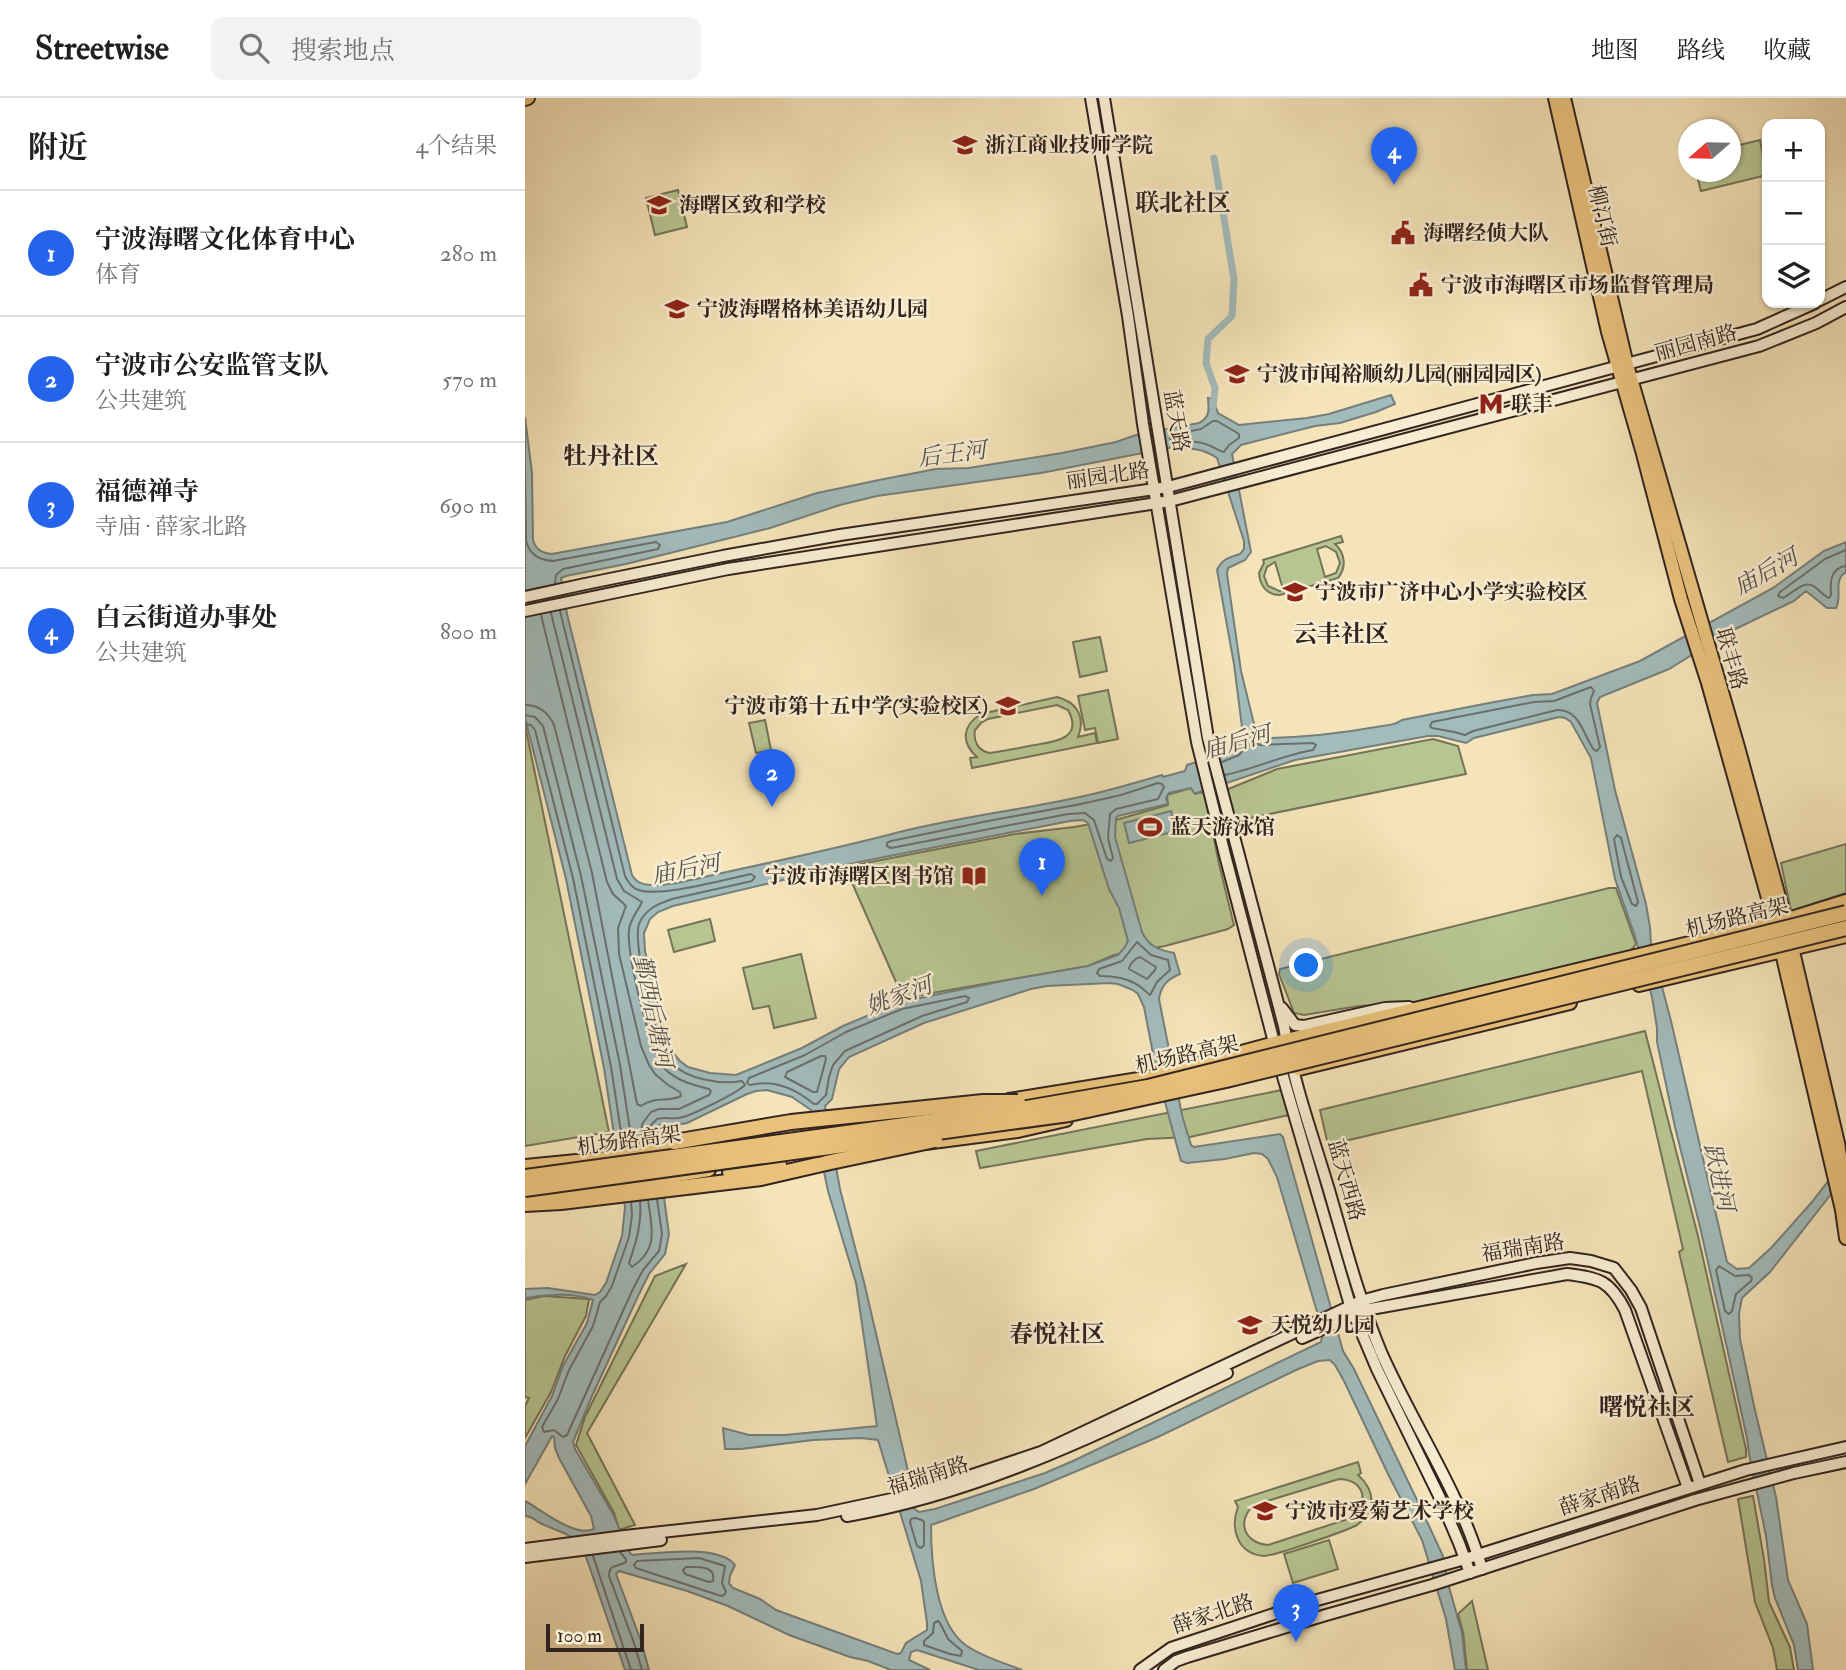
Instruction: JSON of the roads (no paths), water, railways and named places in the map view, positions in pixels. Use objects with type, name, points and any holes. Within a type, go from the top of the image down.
[{"type":"highway","name":"机场路高架","points":[[525,1177],[1008,1111],[1148,1087],[1846,913]]},
{"type":"highway","name":"机场路高架","points":[[525,1189],[1069,1114],[1226,1080],[1846,928]]},
{"type":"highway","points":[[607,1158],[674,1142],[791,1122],[983,1102],[1069,1101]]},
{"type":"highway","points":[[525,1202],[561,1202],[761,1178],[923,1144],[980,1126]]},
{"type":"highway","points":[[555,1195],[586,1194],[792,1163],[826,1163]]},
{"type":"main road","name":"柳汀街","points":[[1555,98],[1627,381]]},
{"type":"main road","name":"柳汀街","points":[[1564,98],[1622,366]]},
{"type":"main road","name":"联丰路","points":[[1627,381],[1691,587],[1712,680]]},
{"type":"main road","name":"联丰路","points":[[1627,381],[1681,599],[1738,747],[1788,950]]},
{"type":"main road","points":[[525,1167],[677,1149],[935,1112],[1148,1076],[1780,921],[1846,901]]},
{"type":"main road","points":[[525,1202],[810,1155],[1017,1131],[1436,1037],[1846,936]]},
{"type":"main road","points":[[1788,950],[1838,1143],[1846,1238]]},
{"type":"main road","points":[[1788,950],[1830,1159],[1842,1194]]},
{"type":"street","name":"蓝天路","points":[[1091,98],[1197,742],[1206,753]]},
{"type":"street","name":"蓝天路","points":[[1104,98],[1155,419],[1162,447],[1207,738],[1206,753]]},
{"type":"street","name":"丽园南路","points":[[1825,298],[1846,286]]},
{"type":"street","name":"丽园南路","points":[[1627,381],[1759,346],[1816,323],[1846,307]]},
{"type":"street","name":"丽园南路","points":[[1622,366],[1757,329],[1804,308]]},
{"type":"street","name":"丽园北路","points":[[525,597],[840,535],[1168,487],[1622,366]]},
{"type":"street","name":"丽园北路","points":[[525,611],[728,569],[1156,504],[1627,381]]},
{"type":"street","points":[[1206,753],[1215,787]]},
{"type":"street","name":"蓝天西路","points":[[1215,787],[1276,996],[1280,1042]]},
{"type":"street","name":"蓝天西路","points":[[1215,787],[1229,868],[1287,1072],[1377,1369],[1439,1496],[1469,1573]]},
{"type":"street","points":[[1276,996],[1295,1024],[1304,1027],[1385,1008],[1430,1007]]},
{"type":"street","name":"福瑞南路","points":[[525,1558],[568,1548],[817,1515],[916,1498],[1041,1452],[1383,1295],[1570,1258],[1614,1268],[1641,1308],[1694,1486]]},
{"type":"street","name":"福瑞南路","points":[[1358,1308],[1567,1274],[1588,1276],[1604,1283],[1616,1292],[1631,1324],[1694,1486]]},
{"type":"street","name":"蓝天西路","points":[[1358,1308],[1461,1512],[1482,1569]]},
{"type":"street","name":"薛家南路","points":[[1465,1559],[1746,1470],[1846,1447]]},
{"type":"street","name":"薛家南路","points":[[1469,1573],[1695,1500],[1846,1462]]},
{"type":"street","name":"福瑞南路","points":[[525,1549],[568,1548]]},
{"type":"street","name":"薛家北路","points":[[1140,1670],[1171,1648],[1310,1602],[1465,1559]]},
{"type":"street","name":"薛家北路","points":[[1164,1670],[1187,1657],[1469,1573]]},
{"type":"water","name":"鄞西后塘河","points":[[1391,395],[1395,404],[1340,423],[1315,426],[1241,445],[1232,454],[1251,552],[1245,560],[1228,568],[1227,574],[1241,671],[1259,738],[1332,734],[1533,695],[1552,694],[1640,661],[1773,588],[1824,551],[1846,542],[1846,572],[1840,580],[1836,608],[1827,608],[1806,591],[1794,601],[1727,633],[1669,669],[1600,697],[1597,703],[1615,790],[1646,904],[1651,945],[1727,1262],[1737,1269],[1749,1268],[1771,1248],[1812,1202],[1846,1158],[1846,1175],[1770,1272],[1742,1298],[1739,1314],[1740,1339],[1776,1497],[1788,1580],[1807,1624],[1813,1670],[1798,1670],[1794,1645],[1775,1598],[1747,1438],[1675,1127],[1657,1042],[1652,997],[1615,879],[1591,758],[1571,722],[1559,717],[1474,738],[1466,743],[1428,736],[1295,760],[1197,793],[1191,788],[1169,793],[1166,798],[1168,804],[1116,818],[1115,837],[1142,932],[1155,947],[1174,953],[1180,974],[1166,983],[1159,999],[1182,1115],[1191,1145],[1194,1147],[1280,1134],[1283,1137],[1343,1351],[1443,1556],[1462,1633],[1466,1670],[1455,1670],[1446,1619],[1422,1540],[1344,1381],[1330,1360],[1318,1361],[1296,1370],[1158,1437],[1034,1489],[931,1525],[937,1590],[948,1623],[956,1636],[967,1646],[987,1657],[1022,1670],[979,1670],[917,1650],[911,1652],[909,1660],[930,1670],[891,1670],[789,1635],[728,1606],[687,1591],[619,1571],[616,1574],[649,1670],[625,1670],[584,1551],[570,1536],[525,1516],[525,1501],[568,1526],[586,1531],[594,1529],[591,1516],[559,1458],[554,1437],[552,1436],[525,1484],[525,1446],[587,1323],[593,1300],[568,1295],[525,1298],[525,1289],[548,1288],[595,1295],[600,1292],[606,1283],[622,1236],[625,1207],[604,1068],[566,879],[525,718],[525,417],[532,473],[533,540],[540,550],[552,554],[727,522],[817,493],[884,479],[936,469],[969,468],[1062,453],[1199,423],[1208,413],[1208,398],[1215,399],[1218,413],[1239,425],[1329,414]],"holes":[[[1168,448],[1200,450],[1217,458],[1244,541],[1244,549],[1240,554],[1223,561],[1217,570],[1234,664],[1243,735],[1235,748],[1220,756],[1187,765],[1185,771],[1080,797],[936,824],[680,882],[651,885],[636,880],[632,875],[567,614],[561,578],[770,528],[877,496],[1041,473]],[[1083,820],[1088,823],[1109,889],[1119,908],[1128,941],[1118,955],[1088,966],[900,1002],[843,1026],[802,1048],[736,1075],[710,1073],[688,1067],[673,1053],[666,1039],[645,951],[644,933],[650,919],[658,912],[673,906],[859,862]],[[1110,983],[1138,994],[1144,1007],[1156,1069],[1181,1161],[1187,1163],[1225,1159],[1254,1153],[1262,1154],[1268,1159],[1277,1177],[1323,1332],[1321,1342],[1045,1473],[919,1512],[913,1508],[907,1480],[908,1471],[840,1189],[825,1106],[832,1099],[839,1069],[849,1057],[924,1023],[1047,986]],[[767,1090],[792,1097],[811,1110],[828,1191],[856,1283],[877,1426],[785,1435],[749,1435],[723,1428],[725,1449],[813,1440],[878,1440],[921,1581],[927,1623],[927,1630],[906,1643],[901,1653],[897,1654],[776,1610],[760,1599],[733,1588],[729,1583],[735,1565],[727,1558],[687,1551],[633,1555],[573,1442],[639,1294],[649,1274],[665,1254],[669,1234],[657,1128],[660,1125],[687,1123],[756,1091]]]},
{"type":"water","name":"蓝天游泳馆","points":[[1171,811],[1176,831],[1129,843],[1124,823]]},
{"type":"waterway","points":[[1213,407],[1215,388],[1206,363],[1208,339],[1232,316],[1234,279],[1214,158]]},
{"type":"place","name":"浙江商业技师学院","points":[[965,145]]},
{"type":"place","name":"白云街道办事处","points":[[1394,185]]},
{"type":"place","name":"海曙区致和学校","points":[[659,205]]},
{"type":"place","name":"海曙经侦大队","points":[[1403,233]]},
{"type":"place","name":"宁波市海曙区市场监督管理局","points":[[1421,285]]},
{"type":"place","name":"宁波海曙格林美语幼儿园","points":[[677,309]]},
{"type":"place","name":"宁波市闻裕顺幼儿园(丽园园区)","points":[[1237,374]]},
{"type":"place","name":"联丰","points":[[1491,404]]},
{"type":"place","name":"宁波市广济中心小学实验校区","points":[[1295,592]]},
{"type":"place","name":"宁波市第十五中学(实验校区)","points":[[1008,706]]},
{"type":"place","name":"宁波市公安监管支队","points":[[772,807]]},
{"type":"place","name":"蓝天游泳馆","points":[[1150,827]]},
{"type":"place","name":"宁波市海曙区图书馆","points":[[974,876]]},
{"type":"place","name":"宁波海曙文化体育中心","points":[[1042,896]]},
{"type":"place","name":"天悦幼儿园","points":[[1250,1325]]},
{"type":"place","name":"宁波市爱菊艺术学校","points":[[1265,1511]]},
{"type":"place","name":"福德禅寺","points":[[1296,1642]]},
{"type":"district","name":"联北社区","points":[[1183,203]]},
{"type":"district","name":"牡丹社区","points":[[611,456]]},
{"type":"district","name":"云丰社区","points":[[1341,634]]},
{"type":"district","name":"春悦社区","points":[[1057,1334]]},
{"type":"district","name":"曙悦社区","points":[[1647,1407]]},
{"type":"water label","name":"后王河","points":[[952,454]]},
{"type":"water label","name":"庙后河","points":[[1766,572]]},
{"type":"water label","name":"庙后河","points":[[1237,742]]},
{"type":"water label","name":"庙后河","points":[[686,869]]},
{"type":"water label","name":"姚家河","points":[[899,996]]},
{"type":"water label","name":"跃进河","points":[[1719,1177]]}]
